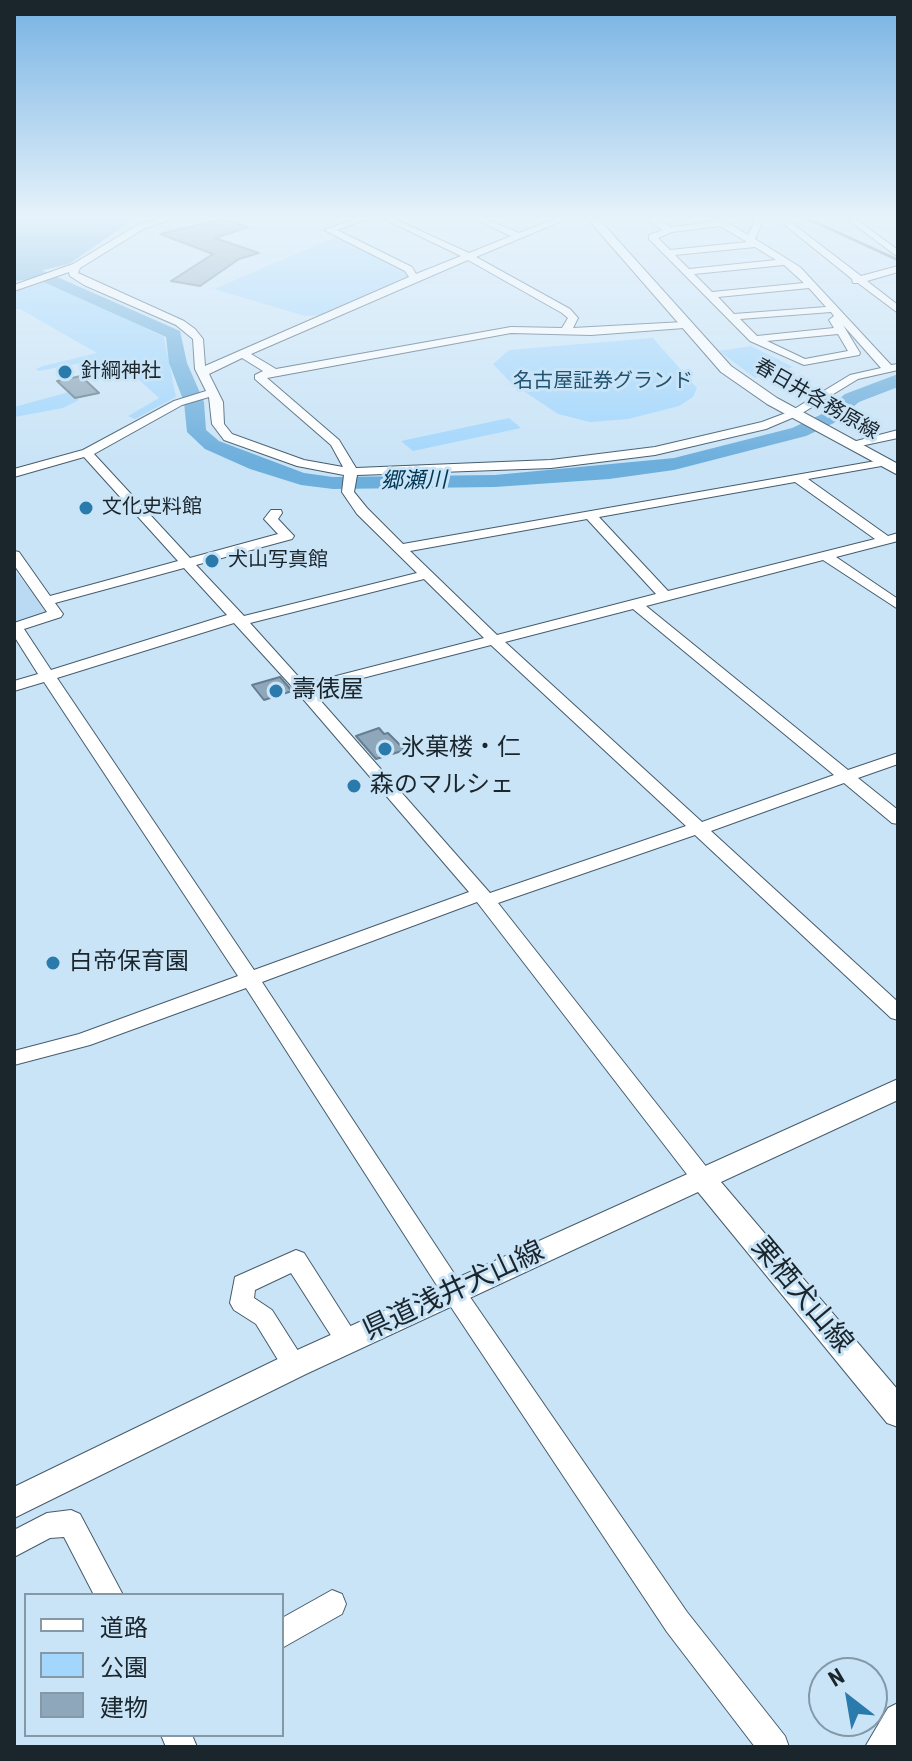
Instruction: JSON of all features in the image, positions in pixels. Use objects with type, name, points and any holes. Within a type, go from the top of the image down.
[{"type":"main road","name":"春日井各務原線","points":[[662,299],[726,369],[799,416],[898,470]]},
{"type":"main road","name":"県道浅井犬山線","points":[[14,1503],[453,1291],[704,1180],[898,1089]]},
{"type":"main road","name":"栗栖犬山線","points":[[704,1180],[898,1413]]},
{"type":"street","points":[[125,299],[180,323],[191,331],[198,339],[200,369],[205,370],[365,299]]},
{"type":"street","points":[[541,299],[573,318]]},
{"type":"street","points":[[713,299],[754,339],[804,362],[855,353],[834,320],[837,313]]},
{"type":"street","points":[[824,299],[892,367]]},
{"type":"street","points":[[731,317],[837,313]]},
{"type":"street","points":[[526,329],[528,326],[573,318]]},
{"type":"street","points":[[566,331],[573,318]]},
{"type":"street","points":[[684,325],[566,331],[526,329],[271,372],[259,377],[335,443],[351,474],[348,492],[362,511],[493,639],[898,1013]]},
{"type":"street","points":[[754,339],[840,331]]},
{"type":"street","points":[[242,353],[271,372]]},
{"type":"street","points":[[205,370],[203,374],[213,392],[218,424],[234,441],[301,463],[351,474],[551,464],[655,451],[799,416],[854,377],[892,367]]},
{"type":"street","points":[[14,461],[19,472],[87,453],[178,403],[213,392]]},
{"type":"street","points":[[851,444],[898,434]]},
{"type":"street","points":[[87,453],[302,689],[483,898],[704,1180]]},
{"type":"street","points":[[403,548],[883,462]]},
{"type":"street","points":[[798,478],[891,538]]},
{"type":"street","points":[[47,601],[287,536],[271,519],[276,513]]},
{"type":"street","points":[[590,515],[664,595]]},
{"type":"street","points":[[302,689],[891,538]]},
{"type":"street","points":[[824,555],[898,605]]},
{"type":"street","points":[[15,557],[56,614],[15,627],[251,980],[453,1291],[677,1622],[774,1747]]},
{"type":"street","points":[[14,686],[239,619],[428,574]]},
{"type":"street","points":[[634,603],[898,819]]},
{"type":"street","points":[[14,1058],[83,1040],[483,898],[699,828],[898,758]]},
{"type":"street","points":[[295,1365],[264,1317],[242,1303],[243,1284],[296,1260],[348,1341]]},
{"type":"street","points":[[14,1544],[47,1526],[71,1523],[108,1593]]},
{"type":"street","points":[[284,1633],[332,1604]]},
{"type":"street","points":[[880,1747],[898,1718]]},
{"type":"shaded area","points":[[14,570],[48,611],[14,624]]},
{"type":"green space","points":[[14,299],[85,299],[164,337],[176,397],[135,419],[128,416],[159,398],[138,379],[114,378],[93,361],[38,371],[36,369],[43,366],[97,353],[20,309],[14,309]]},
{"type":"green space","points":[[248,299],[361,299],[325,315],[305,316]]},
{"type":"green space","name":"名古屋証券グランド","points":[[653,338],[697,388],[693,397],[679,406],[628,419],[590,422],[558,414],[510,382],[493,364],[509,350]]},
{"type":"green space","points":[[751,346],[793,367],[755,378],[719,351]]},
{"type":"green space","points":[[69,392],[79,400],[63,408],[14,417],[14,407]]},
{"type":"green space","points":[[509,418],[521,428],[413,451],[401,441]]},
{"type":"building","points":[[81,376],[99,393],[75,398],[57,381]]},
{"type":"building","points":[[280,677],[292,691],[264,700],[252,685]]},
{"type":"building","points":[[379,728],[405,750],[376,759],[356,736]]},
{"type":"waterway","name":"郷瀬川","points":[[98,299],[174,335],[178,363],[194,402],[193,420],[197,432],[212,445],[257,465],[301,479],[333,483],[495,481],[609,473],[674,464],[799,432],[827,419],[852,398],[898,380]]},
{"type":"place","name":"針綱神社","points":[[65,372]]},
{"type":"place","name":"文化史料館","points":[[86,508]]},
{"type":"place","name":"犬山写真館","points":[[212,561]]},
{"type":"place","name":"壽俵屋","points":[[276,691]]},
{"type":"place","name":"氷菓楼・仁","points":[[385,749]]},
{"type":"place","name":"森のマルシェ","points":[[354,786]]},
{"type":"place","name":"白帝保育園","points":[[53,963]]}]
